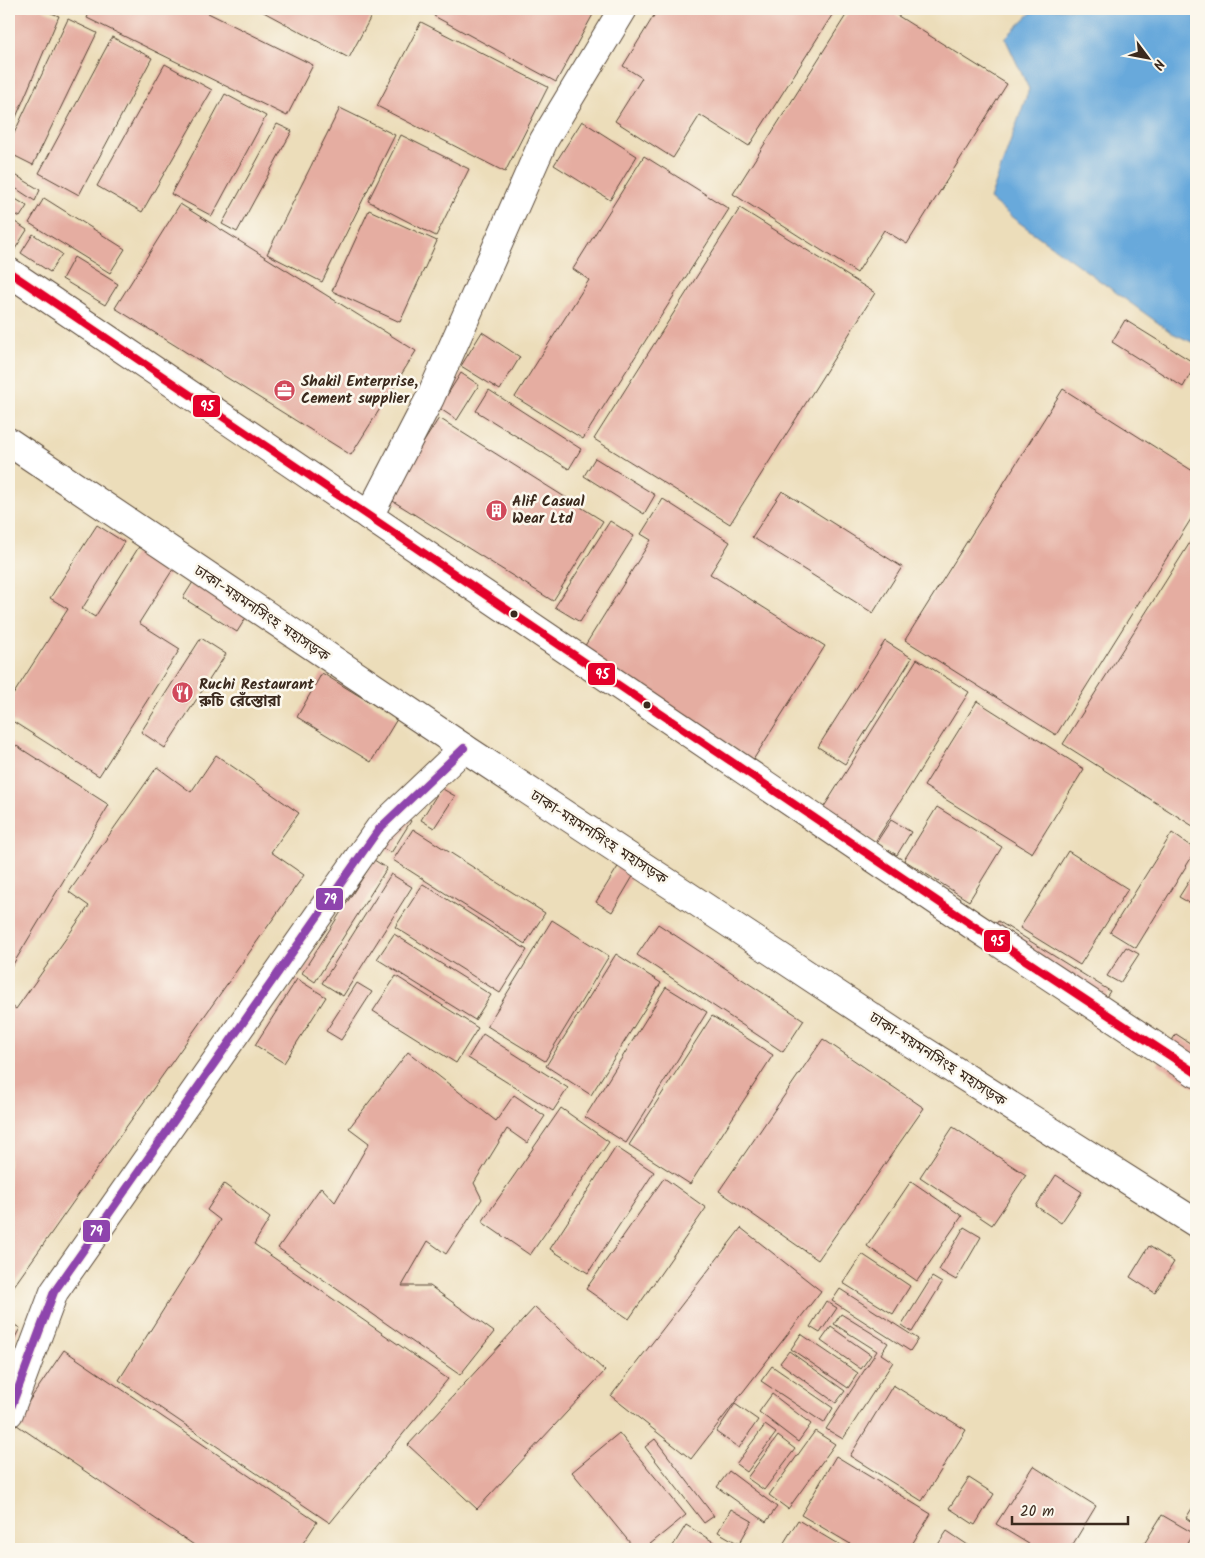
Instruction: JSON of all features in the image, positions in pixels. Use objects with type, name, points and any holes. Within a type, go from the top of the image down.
[{"type":"main road","points":[[369,516],[430,398],[544,140],[623,9]]},
{"type":"main road","points":[[9,272],[966,921],[1196,1073]]},
{"type":"main road","name":"ঢাকা-ময়মনসিংহ মহাসড়ক","points":[[9,442],[464,748],[897,1034],[1196,1223]]},
{"type":"main road","points":[[9,1413],[54,1292],[379,829],[464,748]]},
{"type":"water","points":[[1035,9],[1196,9],[1196,344],[1172,333],[1013,218],[990,199],[1029,89],[1005,38]]},
{"type":"building","points":[[9,9],[41,9],[59,16],[14,122],[9,120]]},
{"type":"building","points":[[91,9],[200,9],[313,65],[287,116],[87,18]]},
{"type":"building","points":[[258,9],[375,9],[349,58]]},
{"type":"building","points":[[437,9],[596,9],[556,82],[434,16]]},
{"type":"building","points":[[658,9],[829,9],[834,12],[749,146],[700,115],[673,158],[615,121],[642,78],[623,66]]},
{"type":"building","points":[[850,9],[887,9],[1007,84],[907,244],[884,230],[857,273],[733,194]]},
{"type":"building","points":[[68,19],[97,33],[33,165],[9,153],[9,144]]},
{"type":"building","points":[[421,22],[548,87],[505,172],[377,106]]},
{"type":"building","points":[[112,37],[152,58],[79,195],[39,173]]},
{"type":"building","points":[[165,64],[212,90],[142,212],[97,186]]},
{"type":"building","points":[[225,94],[266,116],[212,216],[171,194]]},
{"type":"building","points":[[340,108],[395,135],[322,282],[267,254]]},
{"type":"building","points":[[582,121],[637,156],[610,200],[554,165]]},
{"type":"building","points":[[277,124],[292,131],[237,232],[222,224]]},
{"type":"building","points":[[401,135],[469,169],[436,236],[368,201]]},
{"type":"building","points":[[644,156],[729,209],[583,439],[515,397],[589,280],[573,269]]},
{"type":"building","points":[[12,173],[40,190],[35,201],[9,184]]},
{"type":"building","points":[[9,195],[27,206],[20,217],[9,210]]},
{"type":"building","points":[[44,198],[125,249],[110,273],[29,223]]},
{"type":"building","points":[[180,204],[416,351],[351,455],[115,308]]},
{"type":"building","points":[[740,208],[875,293],[730,524],[594,439]]},
{"type":"building","points":[[369,210],[437,241],[400,322],[332,291]]},
{"type":"building","points":[[9,218],[27,230],[10,257],[9,256]]},
{"type":"building","points":[[33,234],[62,254],[50,272],[21,253]]},
{"type":"building","points":[[74,257],[118,284],[105,305],[62,279]]},
{"type":"building","points":[[1125,320],[1196,364],[1183,387],[1112,342]]},
{"type":"building","points":[[482,332],[520,357],[500,390],[461,366]]},
{"type":"building","points":[[461,373],[479,385],[457,420],[439,408]]},
{"type":"building","points":[[1063,389],[1196,473],[1196,511],[1056,735],[905,640]]},
{"type":"building","points":[[489,390],[581,449],[569,469],[476,411]]},
{"type":"building","name":"Alif Casual Wear Ltd","points":[[439,418],[603,521],[553,601],[388,498]]},
{"type":"building","points":[[595,458],[655,495],[644,514],[584,476]]},
{"type":"building","points":[[782,491],[902,567],[873,613],[752,537]]},
{"type":"building","points":[[663,499],[730,542],[710,574],[825,646],[753,760],[581,652],[651,540],[641,534]]},
{"type":"building","points":[[610,521],[634,536],[580,622],[555,607]]},
{"type":"building","points":[[97,525],[124,542],[82,609],[95,617],[140,545],[175,566],[139,623],[180,649],[99,776],[9,719],[9,701],[68,609],[50,598]]},
{"type":"building","points":[[1196,533],[1196,828],[1063,744]]},
{"type":"building","points":[[198,574],[252,608],[237,632],[183,598]]},
{"type":"building","name":"Ruchi Restaurant রুচি রেঁস্তোরা","points":[[201,638],[226,654],[165,748],[141,732]]},
{"type":"building","points":[[885,641],[912,658],[845,764],[818,747]]},
{"type":"building","points":[[917,659],[969,692],[875,842],[822,810]]},
{"type":"building","points":[[322,673],[397,719],[371,762],[297,717]]},
{"type":"building","points":[[977,701],[1084,769],[1032,853],[924,786]]},
{"type":"building","points":[[9,741],[109,805],[9,971]]},
{"type":"building","points":[[216,755],[299,813],[271,852],[304,875],[9,1293],[9,1004],[16,1009],[89,906],[69,892],[157,767],[191,792]]},
{"type":"building","points":[[441,788],[455,796],[434,828],[421,820]]},
{"type":"building","points":[[937,807],[1002,847],[969,901],[904,860]]},
{"type":"building","points":[[398,812],[411,821],[391,853],[377,845]]},
{"type":"building","points":[[891,820],[911,832],[897,855],[876,843]]},
{"type":"building","points":[[413,829],[545,913],[525,944],[393,860]]},
{"type":"building","points":[[1172,833],[1196,850],[1136,948],[1110,932]]},
{"type":"building","points":[[1068,851],[1128,889],[1080,965],[1020,928]]},
{"type":"building","points":[[374,860],[387,868],[315,982],[302,973]]},
{"type":"building","points":[[619,865],[635,873],[612,912],[596,902]]},
{"type":"building","points":[[1196,870],[1196,900],[1193,905],[1179,897]]},
{"type":"building","points":[[391,874],[412,887],[343,996],[322,983]]},
{"type":"building","points":[[423,884],[527,950],[500,993],[395,927]]},
{"type":"building","points":[[552,920],[609,956],[545,1061],[487,1026]]},
{"type":"building","points":[[998,921],[1110,991],[1097,1012],[985,941]]},
{"type":"building","points":[[658,924],[804,1020],[783,1052],[637,955]]},
{"type":"building","points":[[394,934],[491,995],[475,1020],[377,959]]},
{"type":"building","points":[[1126,947],[1139,954],[1120,983],[1107,976]]},
{"type":"building","points":[[616,954],[661,983],[591,1095],[546,1066]]},
{"type":"building","points":[[396,976],[478,1028],[456,1063],[373,1011]]},
{"type":"building","points":[[297,979],[326,997],[284,1063],[255,1045]]},
{"type":"building","points":[[357,983],[372,992],[341,1040],[326,1031]]},
{"type":"building","points":[[666,987],[707,1012],[626,1143],[585,1117]]},
{"type":"building","points":[[712,1016],[773,1055],[690,1184],[629,1145]]},
{"type":"building","points":[[483,1034],[568,1088],[553,1111],[468,1058]]},
{"type":"building","points":[[1176,1034],[1196,1047],[1196,1088],[1158,1064]]},
{"type":"building","points":[[823,1039],[924,1108],[818,1260],[719,1191]]},
{"type":"building","points":[[408,1052],[496,1121],[514,1095],[545,1116],[527,1143],[507,1129],[474,1183],[482,1199],[446,1254],[428,1241],[402,1286],[430,1286],[494,1332],[460,1375],[278,1248],[321,1187],[335,1202],[369,1143],[349,1128]]},
{"type":"building","points":[[561,1108],[609,1142],[530,1255],[482,1222]]},
{"type":"building","points":[[953,1127],[1026,1175],[992,1225],[920,1177]]},
{"type":"building","points":[[616,1147],[654,1172],[588,1273],[550,1249]]},
{"type":"building","points":[[1056,1175],[1082,1192],[1061,1223],[1036,1206]]},
{"type":"building","points":[[664,1178],[706,1208],[629,1319],[586,1289]]},
{"type":"building","points":[[911,1181],[962,1216],[917,1281],[867,1246]]},
{"type":"building","points":[[224,1184],[270,1218],[254,1244],[448,1379],[330,1523],[119,1380],[220,1220],[207,1210]]},
{"type":"building","points":[[964,1227],[981,1237],[956,1280],[939,1270]]},
{"type":"building","points":[[741,1228],[821,1291],[691,1459],[611,1396]]},
{"type":"building","points":[[1149,1246],[1174,1262],[1155,1293],[1130,1277]]},
{"type":"building","points":[[862,1254],[910,1286],[893,1314],[843,1283]]},
{"type":"building","points":[[932,1277],[942,1283],[912,1332],[902,1325]]},
{"type":"building","points":[[840,1289],[918,1339],[910,1351],[832,1301]]},
{"type":"building","points":[[826,1301],[837,1308],[820,1333],[810,1327]]},
{"type":"building","points":[[535,1307],[605,1371],[477,1509],[408,1445]]},
{"type":"building","points":[[841,1314],[888,1343],[881,1354],[893,1362],[843,1439],[826,1429],[877,1351],[834,1324]]},
{"type":"building","points":[[9,1322],[20,1328],[9,1349]]},
{"type":"building","points":[[831,1327],[871,1355],[861,1369],[821,1341]]},
{"type":"building","points":[[801,1334],[858,1373],[848,1388],[791,1349]]},
{"type":"building","points":[[64,1350],[317,1522],[299,1549],[200,1549],[14,1423]]},
{"type":"building","points":[[789,1351],[845,1391],[836,1403],[780,1363]]},
{"type":"building","points":[[772,1366],[833,1408],[824,1423],[761,1381]]},
{"type":"building","points":[[893,1385],[966,1430],[922,1501],[850,1456]]},
{"type":"building","points":[[772,1394],[811,1424],[798,1442],[759,1412]]},
{"type":"building","points":[[735,1404],[758,1420],[739,1448],[716,1432]]},
{"type":"building","points":[[765,1425],[776,1433],[747,1472],[736,1464]]},
{"type":"building","points":[[815,1431],[835,1444],[788,1509],[769,1495]]},
{"type":"building","points":[[619,1433],[686,1515],[644,1549],[635,1549],[572,1472]]},
{"type":"building","points":[[778,1436],[795,1449],[764,1490],[747,1478]]},
{"type":"building","points":[[655,1439],[714,1516],[704,1523],[645,1447]]},
{"type":"building","points":[[836,1456],[931,1514],[909,1549],[859,1549],[801,1515]]},
{"type":"building","points":[[1033,1466],[1096,1506],[1070,1549],[1037,1549],[996,1524]]},
{"type":"building","points":[[729,1471],[777,1507],[766,1522],[717,1487]]},
{"type":"building","points":[[969,1478],[994,1494],[975,1525],[949,1508]]},
{"type":"building","points":[[1196,1502],[1196,1525],[1186,1518]]},
{"type":"building","points":[[731,1509],[752,1521],[739,1544],[718,1532]]},
{"type":"building","points":[[1162,1515],[1193,1533],[1184,1549],[1141,1549]]},
{"type":"building","points":[[798,1520],[846,1549],[780,1549]]},
{"type":"building","points":[[686,1525],[725,1549],[671,1549]]},
{"type":"building","points":[[947,1531],[974,1549],[935,1549]]},
{"type":"transit line","name":"95","points":[[9,272],[974,926],[1196,1073]]},
{"type":"transit line","name":"79","points":[[9,1413],[54,1292],[379,829],[464,748]]},
{"type":"place","name":"Shakil Enterprise, Cement supplier","points":[[285,390]]},
{"type":"place","name":"Alif Casual Wear Ltd","points":[[496,510]]},
{"type":"place","name":"Ruchi Restaurant রুচি রেঁস্তোরা","points":[[183,693]]}]
